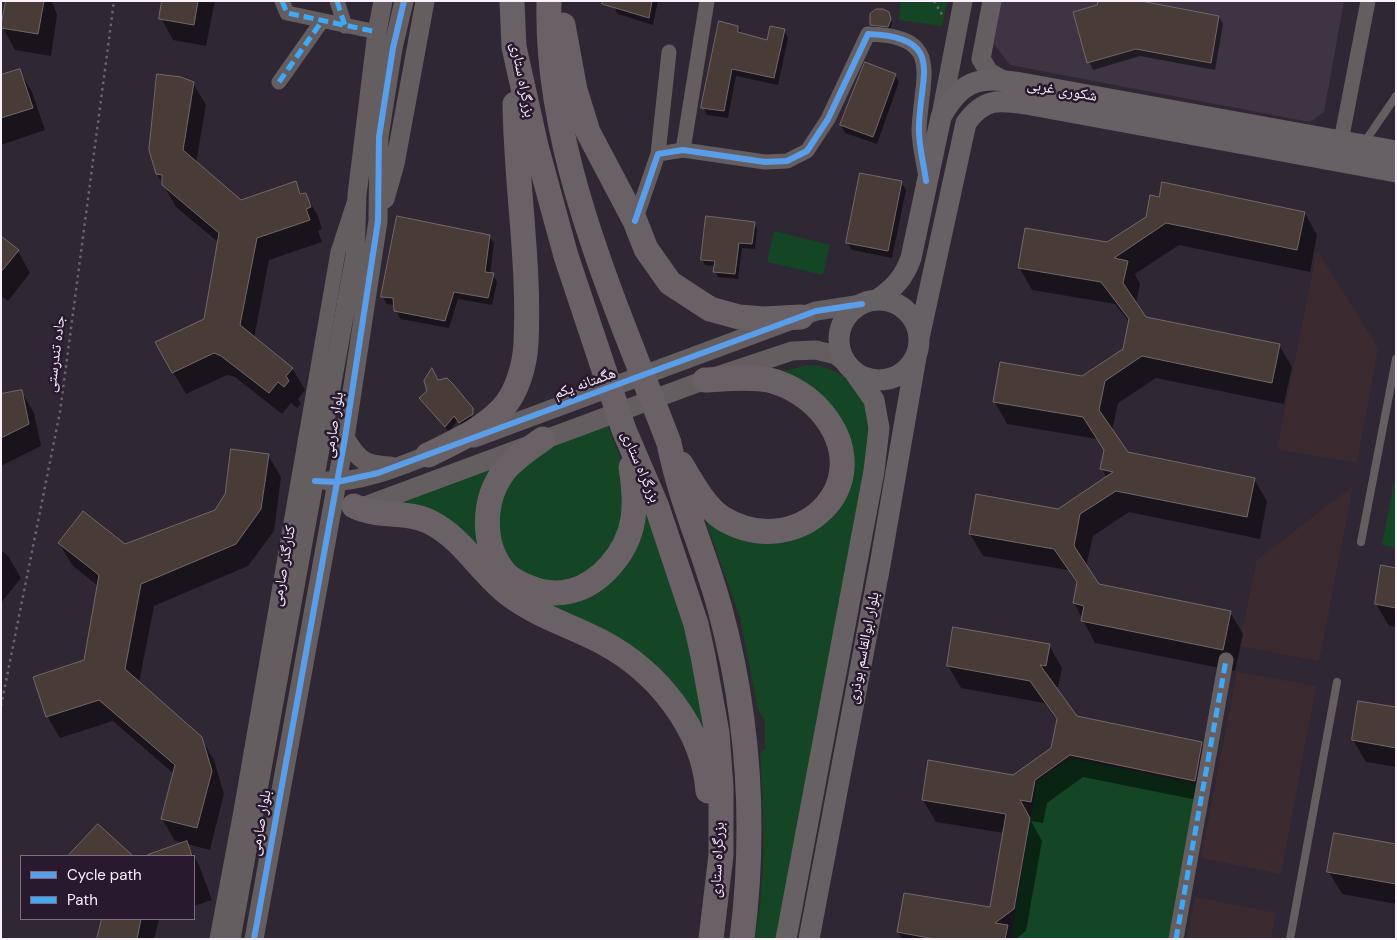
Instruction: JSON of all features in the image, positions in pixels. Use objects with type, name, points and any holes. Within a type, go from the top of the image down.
[{"type":"highway","name":"بزرگراه ستاری","points":[[512,1],[514,47],[536,146],[566,256],[601,366],[624,430],[657,507],[696,624],[705,664],[717,733],[721,788],[721,855],[711,939]]},
{"type":"highway","name":"بزرگراه ستاری","points":[[549,1],[548,36],[554,82],[570,161],[586,226],[665,432],[676,476],[720,609],[733,663],[744,734],[751,844],[742,939]]},
{"type":"highway","points":[[558,1],[575,90],[588,132],[635,221],[646,249],[670,283],[710,309],[739,317],[764,319],[802,317]]},
{"type":"highway","points":[[428,455],[474,433],[502,409],[511,395],[522,368],[526,344],[514,47]]},
{"type":"highway","points":[[665,432],[706,501],[720,517],[747,530],[773,531],[796,527],[816,517],[832,500],[840,482],[842,460],[839,440],[831,423],[817,406],[802,395],[768,380],[705,380]]},
{"type":"highway","points":[[543,439],[514,462],[496,486],[490,501],[489,534],[492,550],[506,575],[536,591],[566,594],[578,590],[606,571],[626,544],[632,530],[635,498],[624,430]]},
{"type":"highway","points":[[345,506],[366,512],[405,514],[428,521],[444,529],[510,595],[550,620],[600,641],[625,654],[659,684],[685,723],[704,766],[715,911]]},
{"type":"main road","name":"شکوری غربی","points":[[869,302],[896,286],[905,274],[911,258],[926,180],[941,117],[952,98],[966,86],[984,80],[1004,81],[1339,150],[1396,172]]},
{"type":"main road","name":"شکوری غربی","points":[[917,347],[966,123],[974,112],[986,104],[1000,100],[1339,150],[1363,145],[1396,151]]},
{"type":"main road","points":[[869,302],[892,302],[906,310],[915,323],[917,347],[905,371],[889,379],[871,380],[850,368],[840,350],[840,330],[850,312],[869,302]]},
{"type":"main road","name":"بلوار ابوالقاسم بوذری","points":[[809,939],[882,552],[917,347]]},
{"type":"main road","name":"بلوار ابوالقاسم بوذری","points":[[786,939],[874,471],[879,428],[874,400],[850,368]]},
{"type":"main road","points":[[860,547],[882,552]]},
{"type":"street","points":[[282,1],[286,14],[377,32]]},
{"type":"street","points":[[337,1],[345,26]]},
{"type":"street","name":"بلوار صارمی","points":[[231,939],[251,834],[251,807],[315,480],[355,256],[357,195],[377,32],[383,1]]},
{"type":"street","name":"بلوار صارمی","points":[[254,939],[278,798],[328,536],[345,506],[337,482],[346,438],[378,221],[379,137],[393,48],[404,1]]},
{"type":"street","points":[[378,221],[395,164],[425,1]]},
{"type":"street","points":[[683,150],[707,1]]},
{"type":"street","points":[[941,117],[963,1]]},
{"type":"street","points":[[992,1],[981,58],[990,72],[1004,81]]},
{"type":"street","points":[[1339,150],[1368,1]]},
{"type":"street","points":[[279,82],[322,21]]},
{"type":"street","points":[[658,154],[683,150],[765,162],[787,162],[807,151],[828,119],[868,34],[887,34],[910,41],[924,58],[924,81],[919,131],[926,180]]},
{"type":"street","points":[[635,221],[658,154],[669,52]]},
{"type":"street","name":"کنارگذر صارمی","points":[[217,939],[251,807],[307,431],[338,252],[357,195]]},
{"type":"street","name":"هگمتانه یکم","points":[[315,480],[337,482],[397,466],[816,311],[869,302]]},
{"type":"street","points":[[310,504],[365,506],[543,439],[792,350],[816,350],[836,355],[850,368]]},
{"type":"street","points":[[346,438],[357,456],[367,463],[397,466]]},
{"type":"street","points":[[1176,939],[1226,660]]},
{"type":"street","points":[[251,807],[278,798]]},
{"type":"street","points":[[251,807],[275,817]]},
{"type":"street","points":[[251,834],[271,838]]},
{"type":"lane","points":[[1363,145],[1396,96]]},
{"type":"lane","points":[[1361,542],[1396,359]]},
{"type":"lane","points":[[1290,939],[1337,682]]},
{"type":"shaded area","points":[[1001,1],[1344,1],[1324,112],[1310,122],[1010,65],[994,44]]},
{"type":"shaded area","points":[[1317,250],[1378,348],[1357,463],[1277,449]]},
{"type":"shaded area","points":[[1353,486],[1319,661],[1239,646],[1257,560]]},
{"type":"shaded area","points":[[1237,672],[1316,686],[1281,874],[1201,858]]},
{"type":"shaded area","points":[[1195,897],[1276,913],[1271,939],[1187,939]]},
{"type":"green space","points":[[901,1],[947,1],[942,26],[899,20]]},
{"type":"green space","points":[[774,231],[830,245],[823,275],[767,262]]},
{"type":"green space","points":[[808,365],[820,366],[834,371],[854,385],[864,399],[871,435],[778,939],[755,939],[763,869],[760,752],[765,749],[765,722],[758,710],[740,618],[703,513],[803,531],[847,456],[775,373]]},
{"type":"green space","points":[[608,425],[628,479],[615,550],[568,587],[510,570],[494,510],[526,456]]},
{"type":"green space","points":[[508,461],[487,568],[379,508]]},
{"type":"green space","points":[[1396,471],[1396,548],[1382,545]]},
{"type":"green space","points":[[640,490],[700,674],[713,808],[685,715],[533,597],[591,590]]},
{"type":"green space","points":[[1071,758],[1200,785],[1171,939],[1011,939],[1037,781]]},
{"type":"building","points":[[6,1],[44,1],[38,34],[1,28]]},
{"type":"building","points":[[162,1],[198,1],[194,25],[159,19]]},
{"type":"building","points":[[603,1],[652,1],[649,18],[602,4]]},
{"type":"building","points":[[1098,1],[1141,1],[1219,16],[1211,63],[1136,49],[1087,63],[1073,12],[1097,5]]},
{"type":"building","points":[[876,9],[883,9],[889,12],[891,19],[888,27],[870,25],[870,14]]},
{"type":"building","points":[[719,21],[738,26],[738,32],[767,40],[770,26],[785,29],[774,78],[732,69],[724,111],[701,108]]},
{"type":"building","points":[[865,62],[896,74],[873,137],[840,125]]},
{"type":"building","points":[[20,69],[33,108],[1,118],[1,75]]},
{"type":"building","points":[[157,74],[181,77],[194,82],[183,150],[241,200],[296,181],[300,194],[306,193],[311,207],[306,209],[310,220],[257,238],[240,325],[293,368],[286,376],[289,381],[284,387],[278,382],[269,393],[221,356],[214,353],[172,373],[155,342],[204,319],[219,233],[162,185],[162,175],[156,174],[149,150]]},
{"type":"building","points":[[860,173],[902,181],[888,251],[846,243]]},
{"type":"building","points":[[1162,182],[1305,212],[1297,250],[1166,223],[1114,258],[1128,261],[1123,283],[1146,317],[1280,344],[1272,383],[1142,356],[1105,381],[1099,410],[1128,452],[1255,478],[1247,517],[1116,491],[1080,514],[1074,546],[1099,584],[1231,611],[1223,650],[1081,621],[1084,606],[1073,603],[1077,582],[1054,549],[969,534],[976,494],[1058,509],[1113,472],[1100,469],[1104,450],[1083,417],[993,402],[1000,362],[1082,376],[1123,349],[1129,319],[1101,282],[1018,268],[1025,228],[1107,242],[1146,217],[1150,195],[1159,197]]},
{"type":"building","points":[[397,216],[490,235],[485,272],[494,273],[488,298],[454,292],[445,321],[394,311],[393,298],[381,297]]},
{"type":"building","points":[[706,216],[755,222],[752,244],[739,243],[735,274],[713,272],[715,261],[701,260]]},
{"type":"building","points":[[1,236],[19,250],[1,272]]},
{"type":"building","points":[[432,368],[438,380],[447,378],[453,384],[473,408],[473,414],[459,423],[454,416],[445,427],[419,398],[427,391],[424,381]]},
{"type":"building","points":[[22,390],[29,424],[1,438],[1,394]]},
{"type":"building","points":[[231,449],[269,454],[261,509],[236,544],[141,584],[125,669],[202,737],[212,771],[197,828],[161,819],[175,765],[99,700],[46,717],[33,677],[84,660],[99,575],[58,543],[83,511],[125,544],[215,510],[225,494]]},
{"type":"building","points":[[1381,565],[1396,568],[1396,608],[1375,604]]},
{"type":"building","points":[[953,627],[1050,644],[1046,666],[1040,665],[1077,716],[1202,742],[1195,781],[1070,755],[1035,780],[1031,802],[1020,800],[1030,818],[1014,909],[995,923],[1008,925],[1005,939],[934,939],[897,932],[904,893],[990,907],[1006,814],[922,800],[928,760],[1013,775],[1051,748],[1057,719],[1030,681],[947,666]]},
{"type":"building","points":[[1358,701],[1396,707],[1396,748],[1352,740]]},
{"type":"building","points":[[98,824],[132,855],[69,855]]},
{"type":"building","points":[[1334,833],[1396,844],[1396,884],[1327,872]]},
{"type":"building","points":[[187,841],[192,855],[148,855]]},
{"type":"building","points":[[102,920],[141,920],[137,939],[97,939]]},
{"type":"marked path","points":[[282,1],[287,13],[377,32]]},
{"type":"marked path","points":[[337,1],[345,26]]},
{"type":"marked path","points":[[279,82],[322,21]]},
{"type":"marked path","points":[[1176,939],[1226,660]]},
{"type":"cycle path","points":[[254,939],[345,438],[378,221],[379,137],[393,48],[404,1]]},
{"type":"cycle path","points":[[635,221],[658,154],[683,150],[765,162],[787,161],[807,151],[828,119],[868,34],[893,37],[910,43],[919,52],[924,64],[919,137],[926,181]]},
{"type":"cycle path","points":[[315,481],[337,482],[378,473],[816,311],[862,304]]}]
